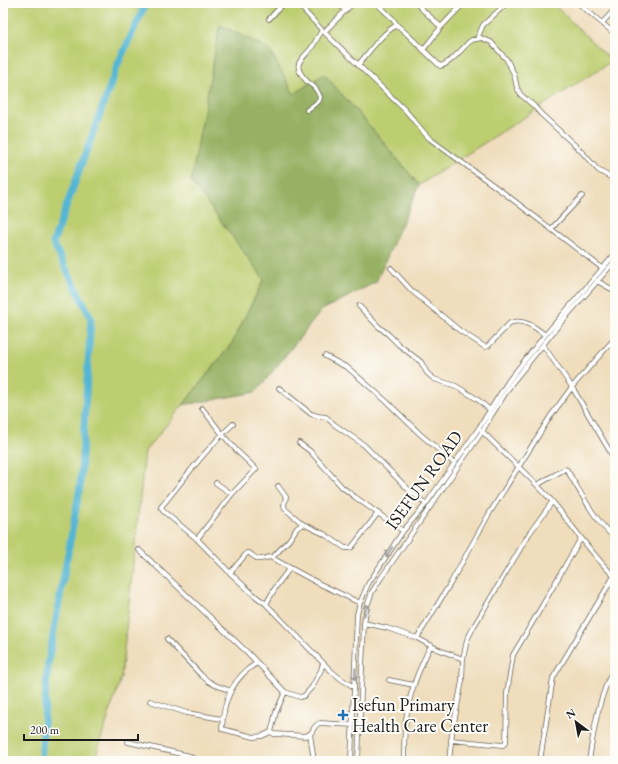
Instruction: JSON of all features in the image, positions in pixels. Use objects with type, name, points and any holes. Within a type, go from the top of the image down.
[{"type":"street","points":[[269,19],[284,3]]},
{"type":"street","points":[[297,3],[323,31],[414,119],[422,131],[430,139],[602,268]]},
{"type":"street","points":[[337,3],[345,10]]},
{"type":"street","points":[[307,110],[319,102],[320,97],[315,87],[301,74],[298,69],[299,62],[323,31],[353,3]]},
{"type":"street","points":[[376,3],[392,18],[397,26],[440,66],[443,66],[449,62],[469,42],[477,39],[491,42],[507,60],[514,74],[520,95],[533,105],[581,151],[598,170],[615,180]]},
{"type":"street","points":[[416,3],[441,27]]},
{"type":"street","points":[[456,3],[460,8]]},
{"type":"street","points":[[423,50],[441,27],[460,8],[468,3]]},
{"type":"street","points":[[477,39],[483,25],[507,3]]},
{"type":"street","points":[[578,3],[615,34]]},
{"type":"street","points":[[602,23],[615,9]]},
{"type":"street","points":[[358,64],[384,35],[397,26]]},
{"type":"street","points":[[551,229],[582,196]]},
{"type":"street","name":"ISEFUN ROAD","points":[[351,761],[357,614],[368,584],[403,531],[426,504],[479,428],[509,380],[545,335],[615,254]]},
{"type":"street","name":"ISEFUN ROAD","points":[[358,761],[364,617],[372,592],[482,432],[512,383],[558,326],[615,261]]},
{"type":"street","points":[[391,268],[412,291],[459,330],[485,347],[488,346],[510,322],[514,321],[531,324],[545,335]]},
{"type":"street","points":[[597,282],[615,291]]},
{"type":"street","points":[[359,306],[399,345],[421,362],[427,372],[434,379],[456,386],[477,399],[490,410]]},
{"type":"street","points":[[417,638],[550,417],[572,387],[615,338]]},
{"type":"street","points":[[543,345],[572,387],[615,460]]},
{"type":"street","points":[[325,356],[348,368],[454,463]]},
{"type":"street","points":[[279,388],[311,414],[326,417],[364,445],[409,490],[426,504]]},
{"type":"street","points":[[196,539],[232,494],[256,468],[237,451],[202,408]]},
{"type":"street","points":[[232,424],[188,474],[161,508],[196,539],[254,595],[266,604],[329,670],[354,687]]},
{"type":"street","points":[[479,428],[537,485],[564,515],[581,538],[614,576],[553,678],[540,761]]},
{"type":"street","points":[[299,443],[310,451],[342,487],[403,531]]},
{"type":"street","points":[[537,485],[563,470],[567,470],[598,520],[608,533],[615,538]]},
{"type":"street","points":[[216,483],[232,494]]},
{"type":"street","points":[[278,486],[286,497],[284,505],[285,509],[303,524],[324,534],[345,548],[350,548],[364,533],[378,513]]},
{"type":"street","points":[[449,761],[467,640],[529,534],[552,502]]},
{"type":"street","points":[[272,558],[289,540],[297,528],[303,524]]},
{"type":"street","points":[[451,740],[505,744],[507,693],[513,655],[581,538]]},
{"type":"street","points":[[138,550],[221,627],[285,692],[300,697],[304,696],[312,687],[323,663]]},
{"type":"street","points":[[230,573],[247,553],[258,560],[270,557],[318,583],[360,603]]},
{"type":"street","points":[[266,604],[277,585],[290,568]]},
{"type":"street","points":[[364,624],[387,628],[417,638],[437,649],[463,659]]},
{"type":"street","points":[[167,639],[208,681],[231,691]]},
{"type":"street","points":[[404,761],[404,730],[408,706],[414,685],[431,645]]},
{"type":"street","points":[[257,663],[240,675],[231,691],[225,706],[222,719],[222,729],[254,737],[262,736],[271,732],[274,734],[303,736],[310,734]]},
{"type":"street","points":[[589,761],[595,724],[602,696],[609,676],[615,666]]},
{"type":"street","points":[[320,670],[329,670]]},
{"type":"street","points":[[389,680],[414,685]]},
{"type":"street","points":[[271,732],[276,712],[285,692]]},
{"type":"street","points":[[150,701],[187,713],[222,719]]},
{"type":"street","points":[[322,761],[314,761],[310,734],[314,727],[320,723],[353,725]]},
{"type":"street","points":[[128,742],[190,756],[196,761]]},
{"type":"green space","points":[[3,3],[552,3],[612,61],[419,185],[375,132],[324,75],[294,95],[269,49],[191,181],[264,279],[232,343],[145,451],[121,678],[94,761],[3,761]]},
{"type":"green space","points":[[220,25],[269,49],[294,94],[324,74],[419,185],[376,282],[322,310],[256,392],[183,405],[232,343],[264,279],[191,181]]},
{"type":"waterway","points":[[41,761],[48,663],[80,487],[91,318],[53,243],[118,64],[146,3]]},
{"type":"place","name":"Isefun Primary Health Care Center","points":[[343,715]]}]
